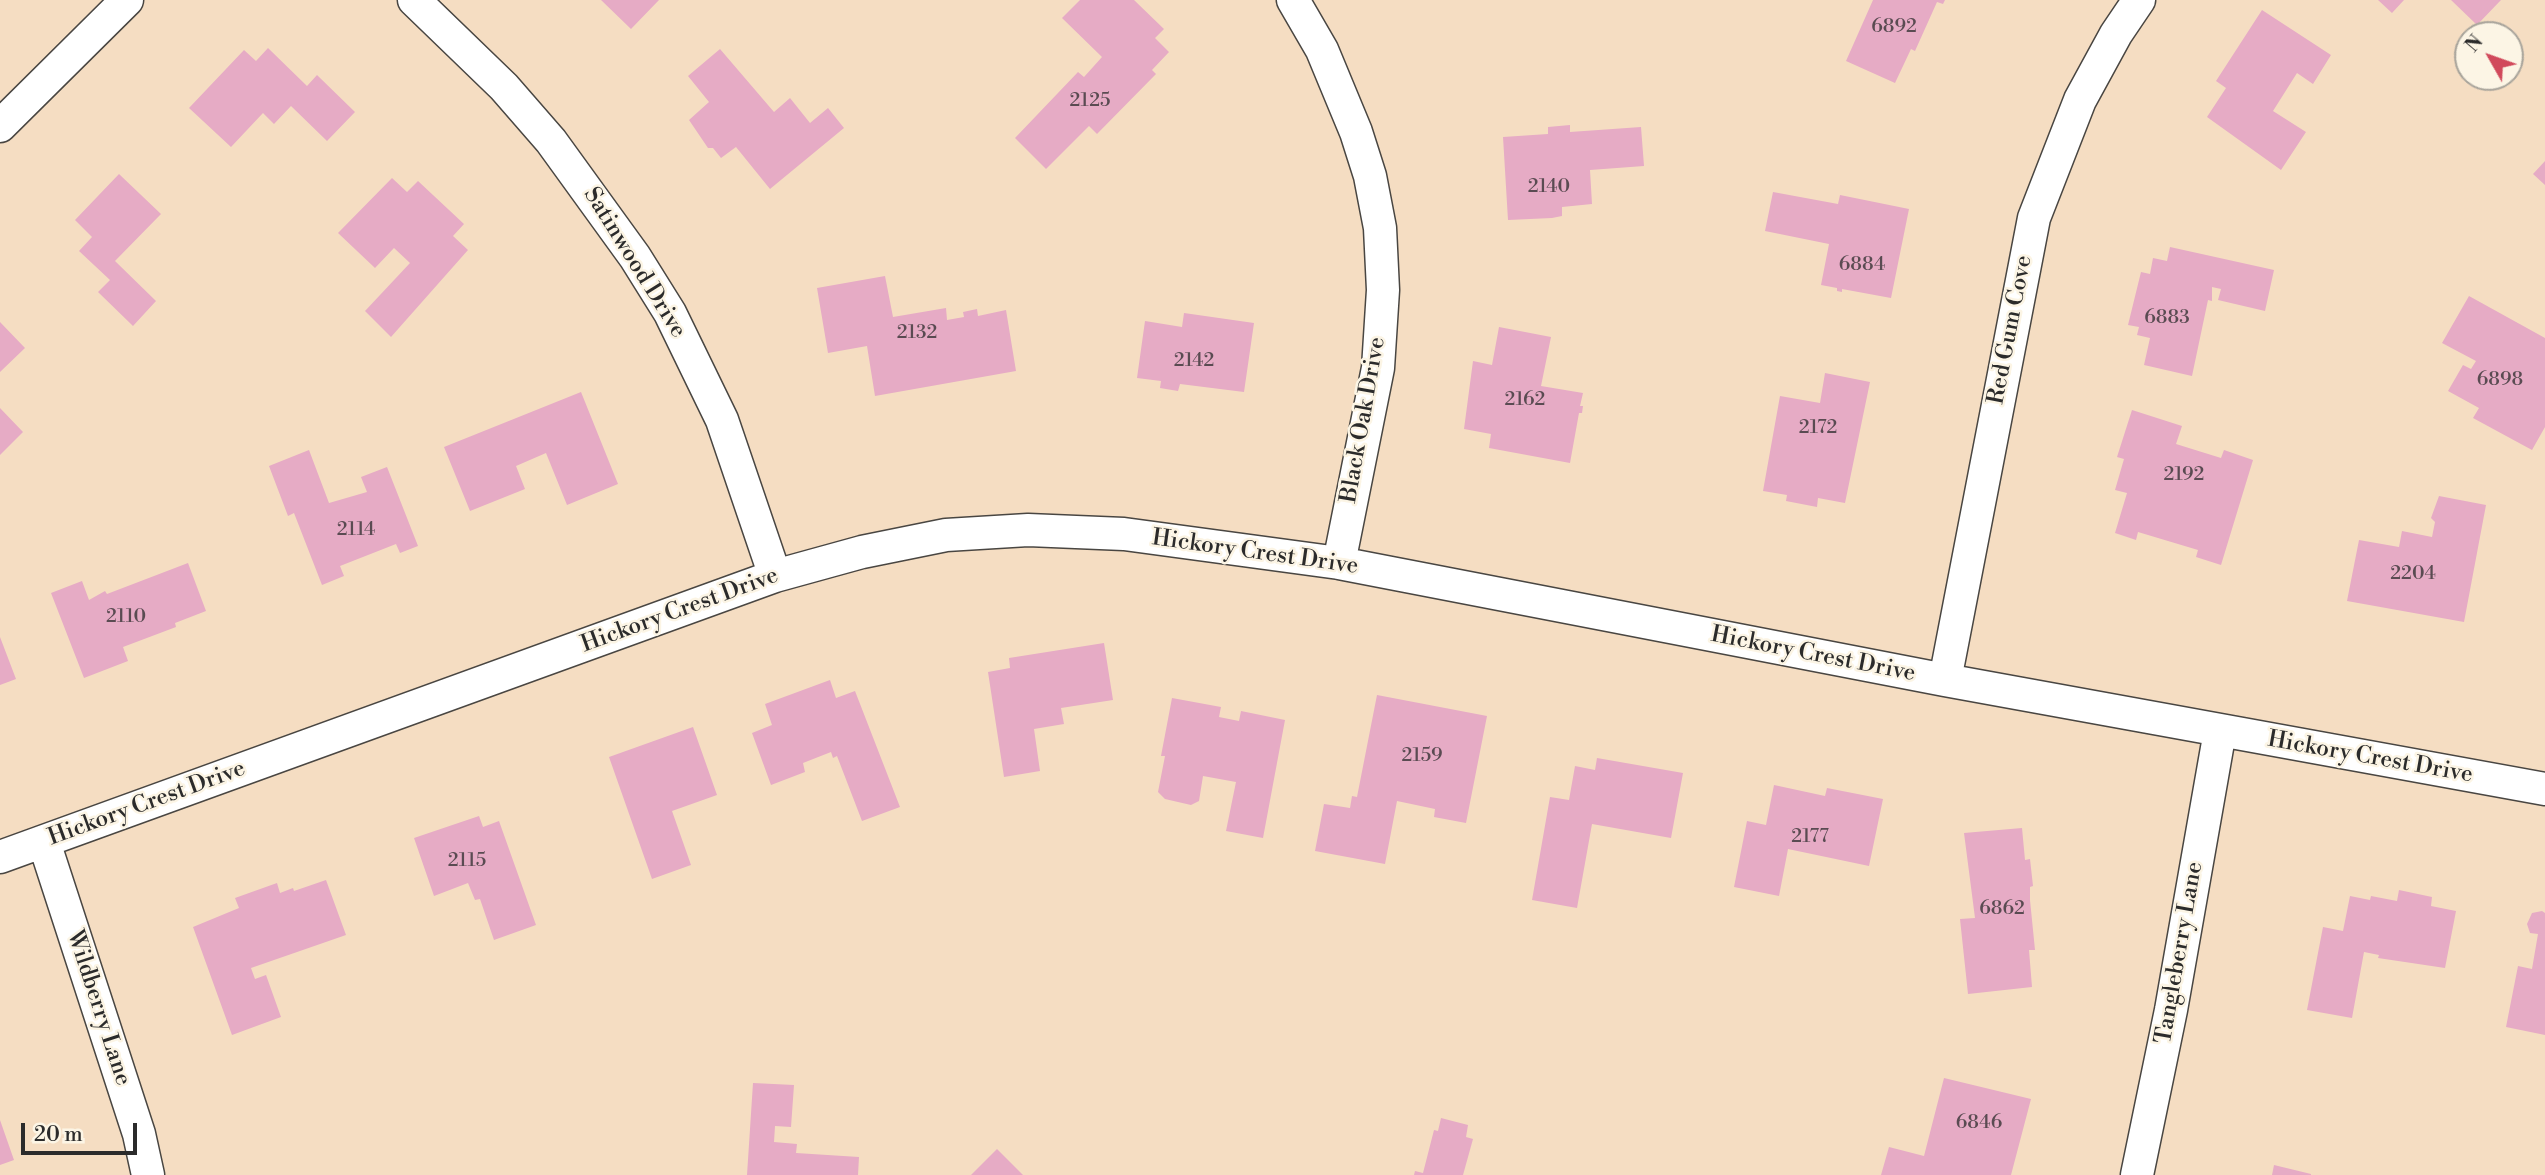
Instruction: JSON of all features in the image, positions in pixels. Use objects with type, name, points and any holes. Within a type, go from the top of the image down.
[{"type":"street","points":[[0,126],[127,0]]},
{"type":"street","name":"Satinwood Drive","points":[[414,0],[504,87],[551,141],[635,257],[670,313],[722,420],[775,576]]},
{"type":"street","name":"Black Oak Drive","points":[[1293,0],[1322,50],[1356,132],[1370,176],[1380,228],[1383,290],[1378,368],[1339,563]]},
{"type":"street","name":"Red Gum Cove","points":[[1945,680],[2034,218],[2055,157],[2080,100],[2116,34],[2139,0]]},
{"type":"street","name":"Hickory Crest Drive","points":[[0,857],[775,576],[862,552],[946,534],[1028,530],[1124,534],[1339,563],[1945,680],[2545,789]]},
{"type":"street","name":"Tangleberry Lane","points":[[2137,1175],[2171,1010],[2220,731]]},
{"type":"street","name":"Wildberry Lane","points":[[44,842],[139,1134],[148,1175]]},
{"type":"building","points":[[601,0],[659,0],[631,29]]},
{"type":"building","points":[[1080,0],[1134,0],[1164,29],[1155,38],[1169,52],[1152,70],[1156,74],[1097,134],[1089,126],[1046,169],[1015,138],[1078,72],[1084,77],[1102,57],[1062,18]]},
{"type":"building","points":[[1873,0],[1945,0],[1943,4],[1937,2],[1915,51],[1911,49],[1895,83],[1846,61]]},
{"type":"building","points":[[2378,0],[2404,0],[2392,13]]},
{"type":"building","points":[[2451,0],[2501,0],[2481,21],[2473,21]]},
{"type":"building","points":[[2262,10],[2331,55],[2313,84],[2297,73],[2273,111],[2306,132],[2281,170],[2207,117],[2226,88],[2216,81]]},
{"type":"building","points":[[268,48],[307,86],[317,75],[355,112],[327,141],[291,106],[274,124],[263,113],[231,147],[189,108],[244,50],[256,61]]},
{"type":"building","points":[[720,49],[774,112],[790,98],[810,123],[828,108],[844,128],[770,189],[736,147],[721,158],[713,148],[708,148],[689,120],[709,102],[688,76]]},
{"type":"building","points":[[1570,125],[1570,132],[1641,127],[1644,166],[1590,170],[1592,204],[1562,207],[1562,216],[1508,220],[1503,137],[1548,134],[1548,127]]},
{"type":"building","points":[[2545,161],[2545,185],[2533,174]]},
{"type":"building","points":[[119,174],[161,214],[115,261],[156,301],[133,326],[98,292],[110,280],[79,251],[92,237],[75,220]]},
{"type":"building","points":[[392,178],[407,192],[418,181],[464,224],[453,236],[468,250],[391,337],[365,311],[410,263],[394,248],[375,268],[338,233]]},
{"type":"building","points":[[1773,192],[1838,204],[1840,195],[1909,209],[1891,298],[1842,289],[1842,292],[1837,291],[1837,288],[1821,285],[1829,244],[1765,231]]},
{"type":"building","points":[[2170,247],[2274,270],[2265,311],[2218,300],[2221,289],[2212,287],[2212,301],[2208,300],[2192,376],[2144,365],[2150,338],[2137,335],[2139,327],[2128,325],[2141,272],[2150,274],[2153,258],[2167,261]]},
{"type":"building","points":[[885,276],[893,317],[946,308],[947,320],[964,317],[963,312],[977,309],[978,316],[1006,310],[1016,371],[875,396],[867,346],[828,353],[817,288]]},
{"type":"building","points":[[2469,296],[2545,338],[2545,427],[2532,450],[2473,418],[2479,408],[2448,391],[2463,365],[2471,369],[2476,361],[2442,343]]},
{"type":"building","points":[[1184,313],[1254,323],[1244,392],[1180,384],[1178,391],[1160,388],[1161,381],[1137,378],[1145,321],[1182,327]]},
{"type":"building","points":[[0,322],[25,348],[0,372]]},
{"type":"building","points":[[1499,327],[1551,337],[1541,386],[1583,393],[1580,406],[1583,406],[1582,413],[1579,413],[1570,463],[1489,448],[1491,434],[1464,429],[1473,361],[1492,365]]},
{"type":"building","points":[[1825,373],[1870,382],[1845,503],[1818,498],[1817,507],[1786,501],[1787,495],[1763,491],[1780,396],[1820,403]]},
{"type":"building","points":[[581,392],[618,484],[567,505],[546,453],[516,466],[525,489],[470,511],[444,447]]},
{"type":"building","points":[[0,408],[23,432],[0,455]]},
{"type":"building","points":[[2132,410],[2182,426],[2176,444],[2221,458],[2224,450],[2253,460],[2221,565],[2196,557],[2198,550],[2138,532],[2136,540],[2115,533],[2127,493],[2115,490],[2124,459],[2117,457]]},
{"type":"building","points":[[309,450],[329,503],[367,492],[361,477],[387,467],[418,546],[400,553],[396,544],[340,566],[344,576],[322,585],[294,513],[288,516],[269,466]]},
{"type":"building","points":[[2439,496],[2486,505],[2464,622],[2347,601],[2359,540],[2399,547],[2402,531],[2432,537],[2435,522],[2431,518]]},
{"type":"building","points":[[188,563],[206,611],[175,623],[176,627],[123,647],[128,661],[84,678],[51,593],[82,581],[89,600],[105,591],[107,594]]},
{"type":"building","points":[[0,637],[16,679],[0,685]]},
{"type":"building","points":[[1104,643],[1113,700],[1061,708],[1064,724],[1034,729],[1040,771],[1004,777],[988,672],[1010,668],[1009,658]]},
{"type":"building","points":[[830,680],[836,698],[855,691],[900,807],[862,821],[837,756],[833,758],[831,752],[803,763],[805,772],[771,785],[752,733],[772,725],[765,704]]},
{"type":"building","points":[[1377,695],[1487,716],[1466,823],[1434,817],[1435,809],[1397,801],[1385,864],[1315,851],[1324,804],[1350,808],[1352,796],[1357,797]]},
{"type":"building","points":[[1172,698],[1221,707],[1219,717],[1239,721],[1241,711],[1285,720],[1263,838],[1226,831],[1236,782],[1203,776],[1199,801],[1191,805],[1165,799],[1158,792],[1165,756],[1161,756]]},
{"type":"building","points":[[693,727],[717,795],[672,811],[691,865],[652,879],[609,757]]},
{"type":"building","points":[[1597,758],[1683,773],[1671,838],[1592,824],[1577,908],[1532,900],[1550,797],[1569,800],[1575,766],[1595,770]]},
{"type":"building","points":[[1774,785],[1825,796],[1827,788],[1883,799],[1869,866],[1788,849],[1779,896],[1734,887],[1747,821],[1766,825]]},
{"type":"building","points":[[479,816],[483,827],[499,821],[536,925],[494,940],[480,899],[475,900],[468,883],[434,896],[414,838]]},
{"type":"building","points":[[2022,828],[2025,860],[2030,859],[2033,886],[2030,887],[2030,900],[2035,950],[2029,950],[2032,987],[1968,994],[1960,919],[1975,918],[1964,833]]},
{"type":"building","points":[[326,880],[346,935],[251,968],[255,979],[266,975],[281,1017],[232,1035],[193,927],[239,908],[235,898],[277,883],[280,893]]},
{"type":"building","points":[[2399,890],[2432,897],[2431,906],[2456,911],[2445,968],[2378,958],[2379,955],[2364,952],[2352,1018],[2307,1010],[2323,927],[2343,931],[2350,896],[2370,900],[2371,896],[2397,901]]},
{"type":"building","points":[[2532,913],[2545,913],[2545,1035],[2506,1027],[2518,966],[2532,969],[2538,934],[2530,933],[2527,924]]},
{"type":"building","points":[[1944,1078],[2031,1099],[2011,1175],[1881,1175],[1889,1147],[1924,1156]]},
{"type":"building","points":[[753,1083],[794,1085],[791,1127],[775,1126],[774,1142],[797,1144],[796,1153],[859,1157],[858,1175],[747,1175]]},
{"type":"building","points":[[1441,1118],[1468,1125],[1466,1137],[1473,1139],[1463,1175],[1414,1175],[1415,1171],[1423,1173],[1434,1130],[1438,1131]]},
{"type":"building","points":[[0,1120],[14,1160],[0,1165]]},
{"type":"building","points":[[997,1149],[1023,1175],[971,1175]]},
{"type":"building","points":[[2274,1165],[2311,1174],[2311,1175],[2272,1175]]}]
